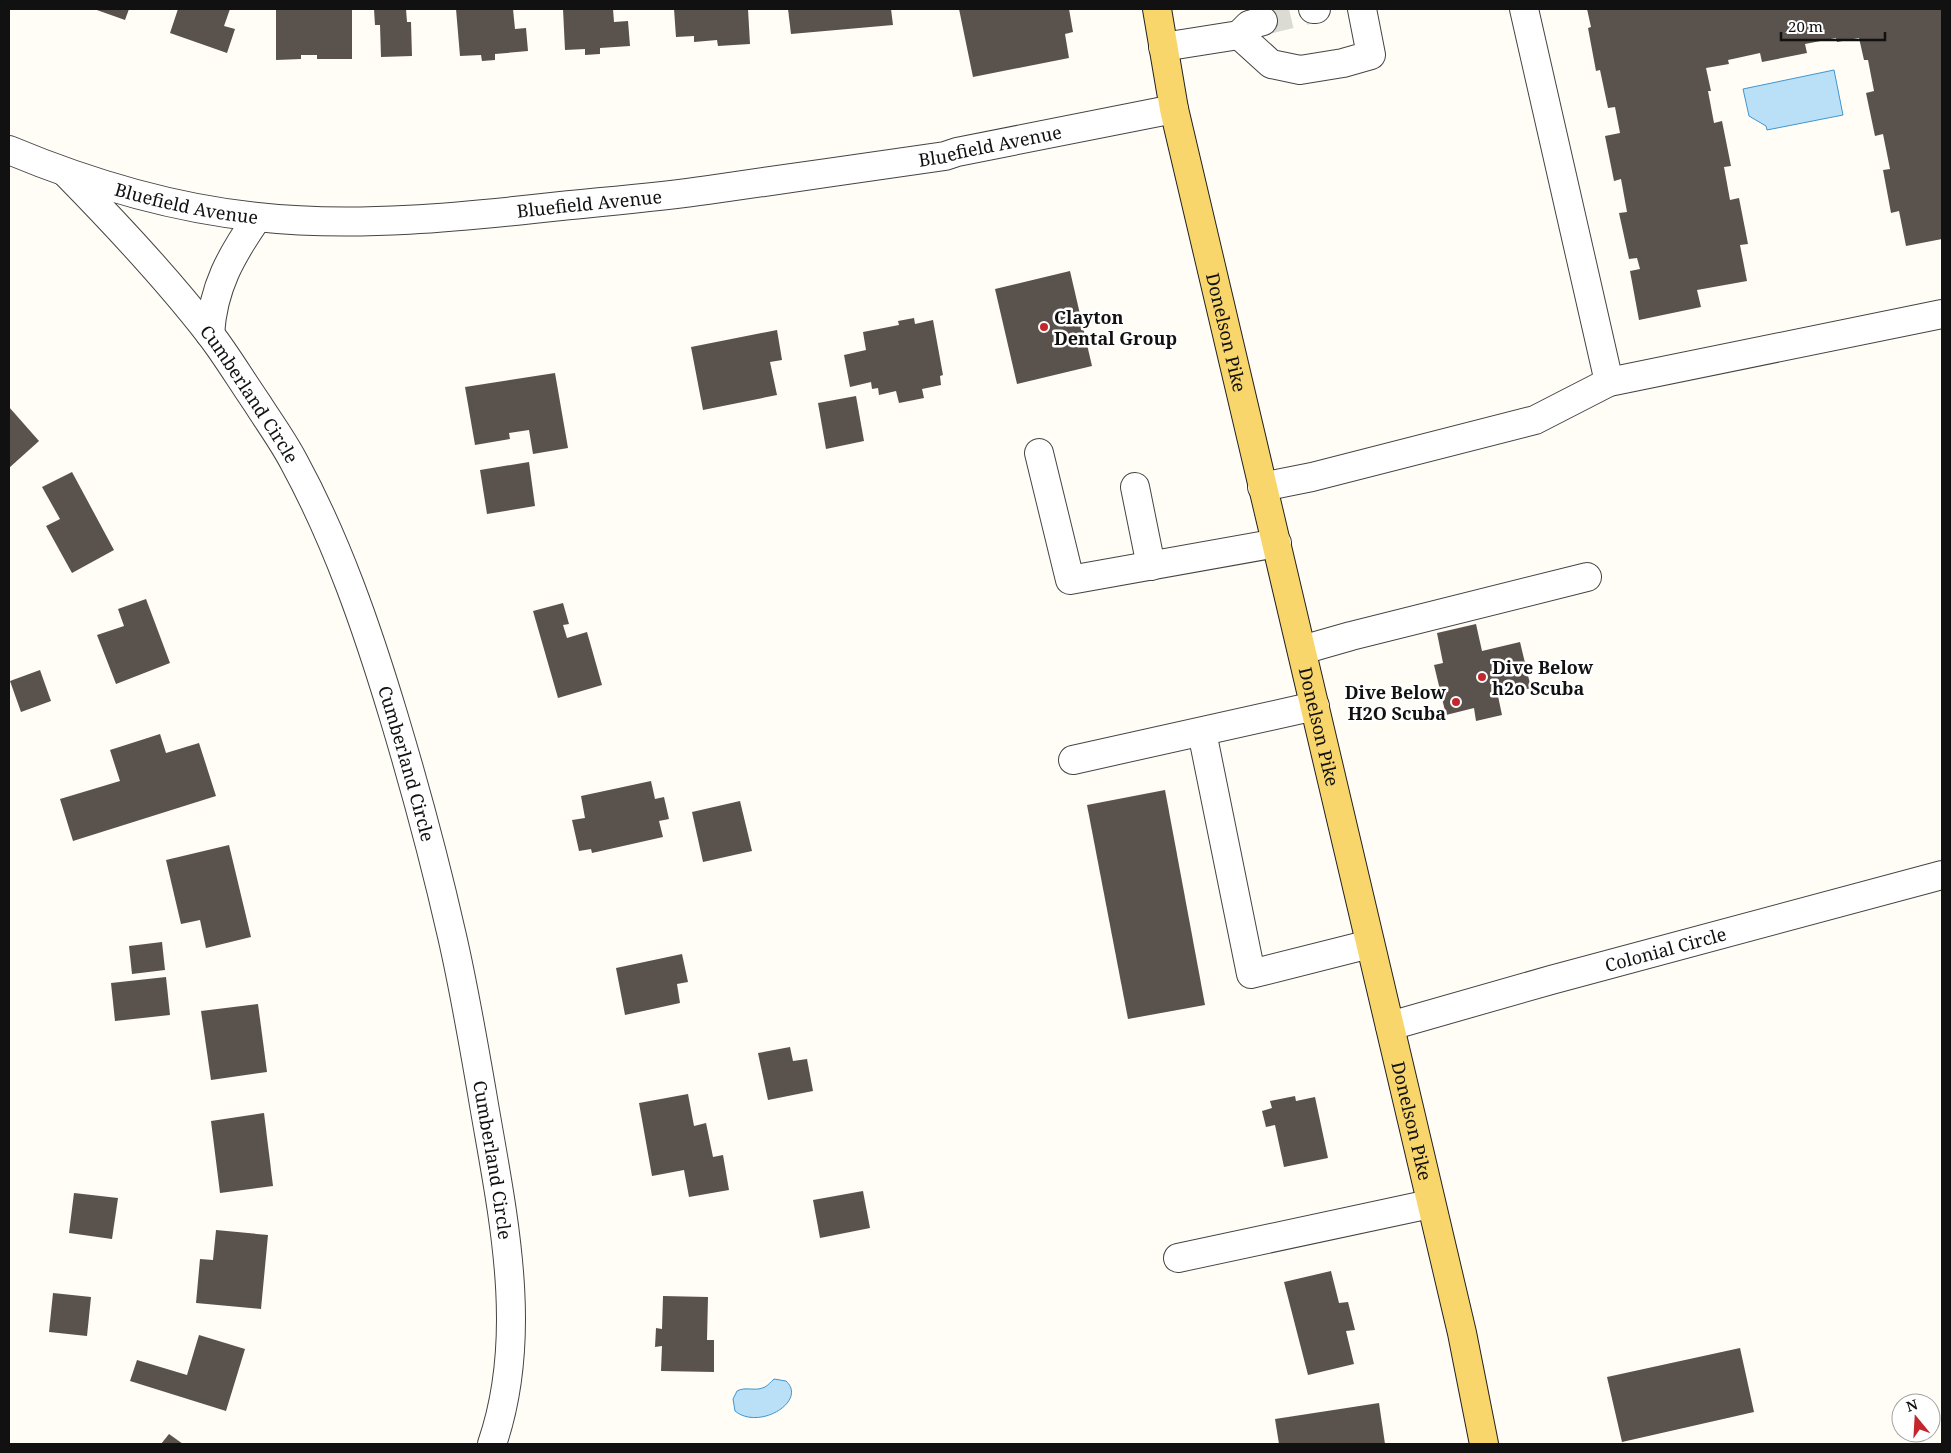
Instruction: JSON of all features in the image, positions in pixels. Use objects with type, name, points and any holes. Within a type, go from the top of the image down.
[{"type":"main road","name":"Donelson Pike","points":[[1157,9],[1174,109],[1390,1026],[1430,1204],[1462,1333],[1484,1444]]},
{"type":"street","points":[[1239,34],[1270,64],[1300,70],[1343,63],[1372,55],[1362,9]]},
{"type":"street","points":[[1524,9],[1609,382]]},
{"type":"street","points":[[1164,47],[1239,34],[1249,25],[1263,21]]},
{"type":"street","name":"Bluefield Avenue","points":[[9,150],[66,173],[136,195],[180,206],[257,218],[324,222],[471,216],[706,190],[945,156],[957,152],[1174,109]]},
{"type":"street","name":"Cumberland Circle","points":[[66,173],[124,234],[210,334],[286,447],[330,538],[371,643],[427,834],[454,947],[500,1202],[508,1256],[510,1344],[506,1389],[500,1422],[492,1444]]},
{"type":"street","points":[[210,334],[212,314],[224,271],[240,242],[257,218]]},
{"type":"street","points":[[1262,487],[1535,420],[1609,382],[1942,314]]},
{"type":"street","points":[[1039,453],[1070,580],[1276,543]]},
{"type":"street","points":[[1135,487],[1151,566]]},
{"type":"street","points":[[1302,650],[1587,577]]},
{"type":"street","points":[[1073,760],[1315,706]]},
{"type":"street","points":[[1202,732],[1251,974],[1370,944]]},
{"type":"street","name":"Colonial Circle","points":[[1390,1026],[1551,980],[1942,875]]},
{"type":"street","points":[[1178,1258],[1430,1204]]},
{"type":"water","points":[[1834,70],[1843,115],[1767,130],[1766,126],[1749,116],[1743,89]]},
{"type":"water","points":[[774,1379],[786,1381],[791,1389],[791,1397],[786,1405],[767,1416],[756,1418],[745,1416],[735,1411],[733,1399],[737,1391],[758,1389],[766,1386]]},
{"type":"building","points":[[94,9],[129,9],[125,20]]},
{"type":"building","points":[[178,9],[230,9],[224,26],[235,29],[227,53],[170,33]]},
{"type":"building","points":[[276,9],[352,9],[352,59],[317,59],[317,55],[301,55],[301,59],[276,60]]},
{"type":"building","points":[[374,9],[406,9],[407,22],[411,22],[412,56],[381,57],[380,25],[375,25]]},
{"type":"building","points":[[456,9],[513,9],[515,29],[526,28],[528,51],[495,54],[495,60],[482,61],[481,55],[460,56]]},
{"type":"building","points":[[563,9],[613,9],[614,22],[628,21],[630,46],[600,48],[600,54],[585,55],[585,49],[565,50]]},
{"type":"building","points":[[674,9],[748,9],[750,44],[718,46],[717,40],[694,42],[694,36],[676,37]]},
{"type":"building","points":[[788,9],[891,9],[893,25],[791,34]]},
{"type":"building","points":[[959,9],[1069,9],[1073,32],[1065,34],[1069,58],[973,77]]},
{"type":"building","points":[[1587,9],[1942,9],[1942,239],[1906,246],[1899,211],[1891,213],[1883,170],[1890,169],[1883,134],[1875,136],[1866,93],[1874,91],[1868,60],[1864,60],[1859,38],[1837,42],[1836,38],[1805,44],[1807,53],[1762,62],[1760,53],[1728,60],[1729,64],[1706,68],[1711,91],[1708,91],[1714,123],[1722,121],[1731,166],[1724,167],[1730,200],[1739,198],[1748,244],[1740,245],[1747,281],[1697,290],[1701,307],[1639,320],[1630,271],[1640,269],[1637,258],[1629,259],[1619,213],[1627,212],[1621,179],[1614,181],[1605,136],[1620,133],[1615,107],[1608,108],[1600,70],[1596,71],[1588,28],[1591,27]]},
{"type":"building","name":"Clayton Dental Group","points":[[1070,271],[1092,366],[1017,384],[995,289]]},
{"type":"building","points":[[914,318],[915,324],[933,320],[943,375],[940,376],[941,385],[922,389],[924,398],[899,403],[896,391],[879,395],[878,388],[872,389],[871,382],[850,387],[844,355],[866,350],[863,332],[899,325],[898,321]]},
{"type":"building","points":[[777,330],[782,360],[770,362],[777,395],[703,410],[691,347]]},
{"type":"building","points":[[555,373],[568,448],[533,454],[529,430],[509,433],[510,439],[475,445],[465,387]]},
{"type":"building","points":[[856,396],[864,441],[826,449],[818,403]]},
{"type":"building","points":[[9,407],[39,441],[9,468]]},
{"type":"building","points":[[529,462],[535,506],[487,514],[480,470]]},
{"type":"building","points":[[72,472],[114,550],[72,573],[46,526],[60,519],[42,487]]},
{"type":"building","points":[[146,599],[170,663],[116,684],[97,635],[124,626],[118,609]]},
{"type":"building","points":[[563,603],[569,624],[563,625],[567,638],[587,632],[602,685],[558,698],[533,611]]},
{"type":"building","name":"Dive Below h2o Scuba","points":[[1476,624],[1482,651],[1520,642],[1531,688],[1498,696],[1502,715],[1476,721],[1474,708],[1446,715],[1434,665],[1443,663],[1437,633]]},
{"type":"building","points":[[40,670],[51,701],[21,712],[10,681]]},
{"type":"building","points":[[160,734],[166,753],[199,743],[216,796],[73,841],[60,799],[120,781],[110,750]]},
{"type":"building","points":[[651,781],[655,799],[664,797],[669,819],[659,821],[663,837],[592,853],[591,849],[579,851],[572,820],[585,818],[581,796]]},
{"type":"building","points":[[1165,790],[1205,1005],[1128,1019],[1087,805]]},
{"type":"building","points":[[740,801],[752,851],[703,862],[692,812]]},
{"type":"building","points":[[229,845],[251,937],[206,948],[200,920],[181,924],[166,860]]},
{"type":"building","points":[[162,942],[165,970],[132,974],[129,946]]},
{"type":"building","points":[[682,954],[688,982],[677,984],[680,1003],[625,1015],[616,968]]},
{"type":"building","points":[[166,977],[170,1015],[115,1021],[111,983]]},
{"type":"building","points":[[258,1004],[267,1072],[211,1080],[201,1011]]},
{"type":"building","points":[[790,1047],[793,1061],[807,1059],[813,1091],[768,1100],[758,1053]]},
{"type":"building","points":[[688,1094],[694,1126],[706,1123],[713,1157],[723,1155],[729,1190],[689,1197],[684,1170],[652,1176],[639,1103]]},
{"type":"building","points":[[1295,1096],[1296,1101],[1315,1097],[1328,1158],[1284,1167],[1275,1125],[1266,1127],[1262,1111],[1272,1108],[1270,1101]]},
{"type":"building","points":[[264,1113],[273,1186],[220,1193],[211,1121]]},
{"type":"building","points":[[863,1191],[870,1228],[820,1238],[813,1200]]},
{"type":"building","points":[[74,1193],[118,1198],[112,1239],[69,1233]]},
{"type":"building","points":[[216,1230],[268,1235],[261,1309],[196,1303],[200,1259],[213,1260]]},
{"type":"building","points":[[1331,1271],[1339,1303],[1348,1302],[1355,1330],[1346,1331],[1354,1364],[1308,1375],[1284,1282]]},
{"type":"building","points":[[53,1293],[91,1297],[87,1336],[49,1332]]},
{"type":"building","points":[[663,1296],[708,1297],[707,1340],[714,1340],[714,1372],[661,1371],[662,1346],[655,1347],[656,1328],[662,1329]]},
{"type":"building","points":[[199,1335],[245,1349],[226,1411],[130,1381],[137,1360],[187,1375]]},
{"type":"building","points":[[1740,1348],[1754,1412],[1622,1442],[1607,1377]]},
{"type":"building","points":[[1379,1403],[1385,1444],[1279,1444],[1275,1419]]},
{"type":"building","points":[[169,1434],[183,1444],[161,1444]]},
{"type":"tunnel","points":[[1263,21],[1313,9]]},
{"type":"place","name":"Clayton Dental Group","points":[[1044,327]]},
{"type":"place","name":"Dive Below h2o Scuba","points":[[1482,677]]},
{"type":"place","name":"Dive Below H2O Scuba","points":[[1456,702]]}]
